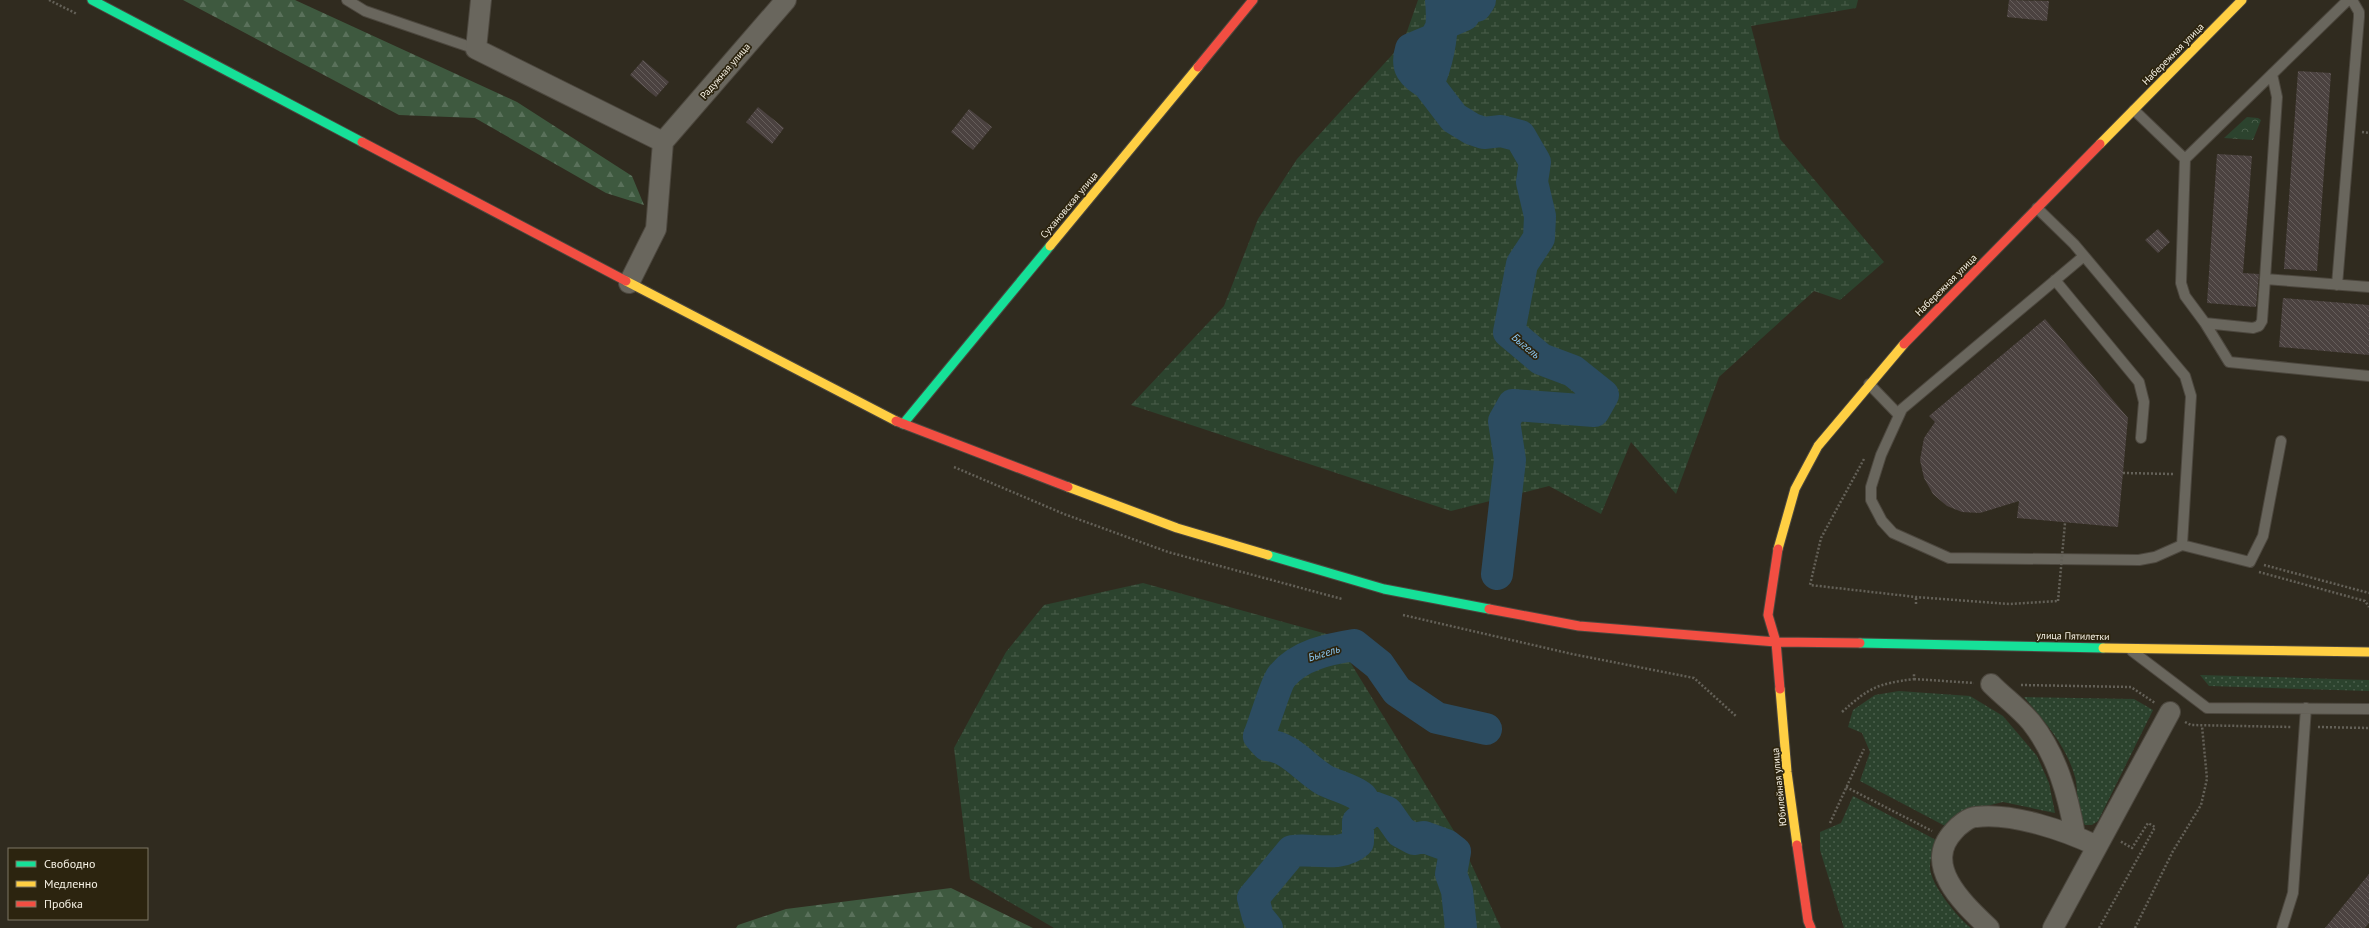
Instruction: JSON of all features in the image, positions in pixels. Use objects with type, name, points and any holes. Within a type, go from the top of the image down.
[{"type":"main road","name":"улица Пятилетки","points":[[92,0],[629,283],[903,424],[1177,528],[1384,589],[1579,626],[1776,642],[2369,652]]},
{"type":"main road","name":"Сухановская улица","points":[[903,424],[1253,0]]},
{"type":"main road","name":"Набережная улица","points":[[1776,642],[1768,615],[1779,540],[1795,489],[1818,446],[1900,348],[2242,0]]},
{"type":"main road","name":"Юбилейная улица","points":[[1776,642],[1787,772],[1810,924]]},
{"type":"street","points":[[481,0],[476,49],[663,142],[656,229],[629,283]]},
{"type":"street","name":"Радужная улица","points":[[663,142],[786,0]]},
{"type":"street","points":[[1991,684],[2031,722],[2048,747],[2060,774],[2075,835]]},
{"type":"street","points":[[2053,928],[2170,712]]},
{"type":"street","points":[[1989,928],[1949,886],[1943,860],[1947,839],[1957,828],[1974,817],[2006,816],[2075,835],[2097,846]]},
{"type":"lane","points":[[347,0],[365,11],[476,49]]},
{"type":"lane","points":[[2348,0],[2185,159],[2181,283],[2185,296],[2229,362],[2369,376]]},
{"type":"lane","points":[[2337,285],[2359,17],[2359,12],[2352,0]]},
{"type":"lane","points":[[2204,323],[2254,328],[2259,326],[2262,322],[2277,97],[2272,74]]},
{"type":"lane","points":[[2134,110],[2185,159]]},
{"type":"lane","points":[[2038,208],[2084,256],[2185,376],[2191,396],[2185,475],[2182,545]]},
{"type":"lane","points":[[2084,256],[1902,409],[1881,456],[1871,487],[1871,500],[1876,511],[1893,533],[1949,558],[2139,560],[2155,557],[2182,545],[2250,562],[2263,536],[2281,441]]},
{"type":"lane","points":[[2265,279],[2369,287]]},
{"type":"lane","points":[[2055,280],[2138,382],[2144,402],[2141,438]]},
{"type":"lane","points":[[1869,384],[1899,415]]},
{"type":"lane","points":[[2129,648],[2207,708],[2306,708],[2369,710]]},
{"type":"lane","points":[[2282,928],[2293,893],[2306,708]]},
{"type":"lane","points":[[1797,928],[1810,924]]},
{"type":"path","points":[[1867,454],[1821,538],[1810,585],[1916,597],[2009,604],[2058,601],[2065,522]]},
{"type":"path","points":[[2123,473],[2185,475]]},
{"type":"path","points":[[2250,562],[2369,593]]},
{"type":"path","points":[[2258,572],[2365,601],[2369,606]]},
{"type":"path","points":[[1916,597],[1916,604]]},
{"type":"path","points":[[1914,673],[1914,679]]},
{"type":"path","points":[[1694,678],[1737,717]]},
{"type":"path","points":[[1842,712],[1863,693],[1883,683],[1914,679],[1991,684],[2131,687],[2190,725],[2369,728]]},
{"type":"path","points":[[2135,928],[2173,851],[2201,805],[2207,779],[2202,726]]},
{"type":"path","points":[[1830,823],[1864,748]]},
{"type":"path","points":[[1846,786],[1947,839]]},
{"type":"path","points":[[2099,928],[2154,827],[2148,822],[2132,848],[2121,841]]},
{"type":"green space","points":[[183,0],[295,0],[517,102],[632,176],[644,205],[606,193],[475,118],[399,115]]},
{"type":"green space","points":[[1418,0],[1858,0],[1856,8],[1751,26],[1780,139],[1884,262],[1840,300],[1814,291],[1719,377],[1676,494],[1631,442],[1601,514],[1549,486],[1451,511],[1131,405],[1224,306],[1258,219],[1297,159],[1403,43]]},
{"type":"green space","points":[[2247,117],[2258,118],[2261,120],[2253,140],[2224,138]]},
{"type":"green space","points":[[1143,583],[1334,636],[1462,844],[1501,928],[1054,928],[970,879],[954,748],[1006,652],[1044,605]]},
{"type":"green space","points":[[2200,675],[2369,680],[2369,691],[2209,686]]},
{"type":"green space","points":[[1899,691],[1970,696],[2003,716],[2037,756],[2049,783],[2055,813],[2003,802],[1978,808],[1945,826],[1860,781],[1870,752],[1862,733],[1848,727],[1853,710],[1875,695]]},
{"type":"green space","points":[[2024,697],[2134,699],[2153,710],[2098,821],[2092,825],[2085,825],[2082,820],[2078,808],[2075,777],[2066,755],[2054,734]]},
{"type":"green space","points":[[1853,796],[1936,840],[1930,864],[1934,882],[1945,900],[1971,928],[1844,928],[1820,850],[1820,832],[1841,823]]},
{"type":"green space","points":[[951,888],[1033,928],[736,928],[738,925],[786,909]]},
{"type":"building","points":[[2009,0],[2049,1],[2047,21],[2007,17]]},
{"type":"building","points":[[643,60],[669,82],[656,97],[630,75]]},
{"type":"building","points":[[2298,71],[2331,73],[2317,271],[2284,269]]},
{"type":"building","points":[[758,107],[784,128],[772,144],[746,122]]},
{"type":"building","points":[[969,109],[992,127],[973,150],[951,132]]},
{"type":"building","points":[[2217,154],[2252,156],[2243,273],[2259,274],[2256,307],[2207,303]]},
{"type":"building","points":[[2158,229],[2170,242],[2158,253],[2145,240]]},
{"type":"building","points":[[2283,298],[2369,305],[2369,355],[2279,347]]},
{"type":"building","points":[[2045,319],[2128,418],[2118,527],[2017,518],[2019,501],[1980,513],[1962,512],[1947,506],[1933,494],[1924,478],[1920,460],[1924,438],[1935,422],[1929,416]]},
{"type":"building","points":[[2369,874],[2369,923],[2365,928],[2325,928]]},
{"type":"waterway","name":"Быгель","points":[[1441,0],[1442,22],[1440,43],[1436,63],[1428,84],[1454,118],[1472,129],[1484,133],[1501,131],[1520,136],[1535,162],[1532,182],[1540,216],[1539,238],[1522,264],[1509,332],[1541,359],[1573,371],[1603,395],[1594,411],[1513,405],[1504,421],[1510,460],[1497,574]]},
{"type":"waterway","name":"Быгель","points":[[1428,84],[1414,74],[1410,66],[1409,56],[1411,49],[1435,39],[1443,24],[1464,15],[1466,9],[1476,6],[1480,0]]},
{"type":"waterway","name":"Быгель","points":[[1267,928],[1258,917],[1253,898],[1292,851],[1335,851],[1351,847],[1358,842],[1358,822],[1366,815],[1364,802],[1360,796],[1348,789],[1326,781],[1291,754],[1284,750],[1267,745],[1259,736],[1279,680],[1289,669],[1315,654],[1354,645],[1379,665],[1397,691],[1437,718],[1486,729]]},
{"type":"waterway","name":"Быгель","points":[[1365,804],[1387,812],[1401,832],[1414,839],[1424,837],[1446,845],[1455,852],[1451,874],[1457,891],[1461,928]]},
{"type":"traffic: fast","points":[[92,0],[362,142]]},
{"type":"traffic: fast","points":[[903,424],[1050,246]]},
{"type":"traffic: fast","points":[[1268,555],[1384,589],[1489,609]]},
{"type":"traffic: fast","points":[[1860,643],[2103,648]]},
{"type":"traffic: slow","points":[[2100,144],[2242,0]]},
{"type":"traffic: slow","points":[[1050,246],[1198,67]]},
{"type":"traffic: slow","points":[[626,281],[896,421]]},
{"type":"traffic: slow","points":[[1778,549],[1795,489],[1818,446],[1904,344]]},
{"type":"traffic: slow","points":[[1068,487],[1177,528],[1268,555]]},
{"type":"traffic: slow","points":[[2103,648],[2369,652]]},
{"type":"traffic: slow","points":[[1780,689],[1787,772],[1797,845]]},
{"type":"traffic: jam","points":[[1198,67],[1253,0]]},
{"type":"traffic: jam","points":[[362,142],[626,281]]},
{"type":"traffic: jam","points":[[1904,344],[2100,144]]},
{"type":"traffic: jam","points":[[896,421],[1068,487]]},
{"type":"traffic: jam","points":[[1778,549],[1768,615],[1776,642],[1860,643]]},
{"type":"traffic: jam","points":[[1489,609],[1579,626],[1776,642],[1780,689]]},
{"type":"traffic: jam","points":[[1797,845],[1808,921],[1811,928]]}]
